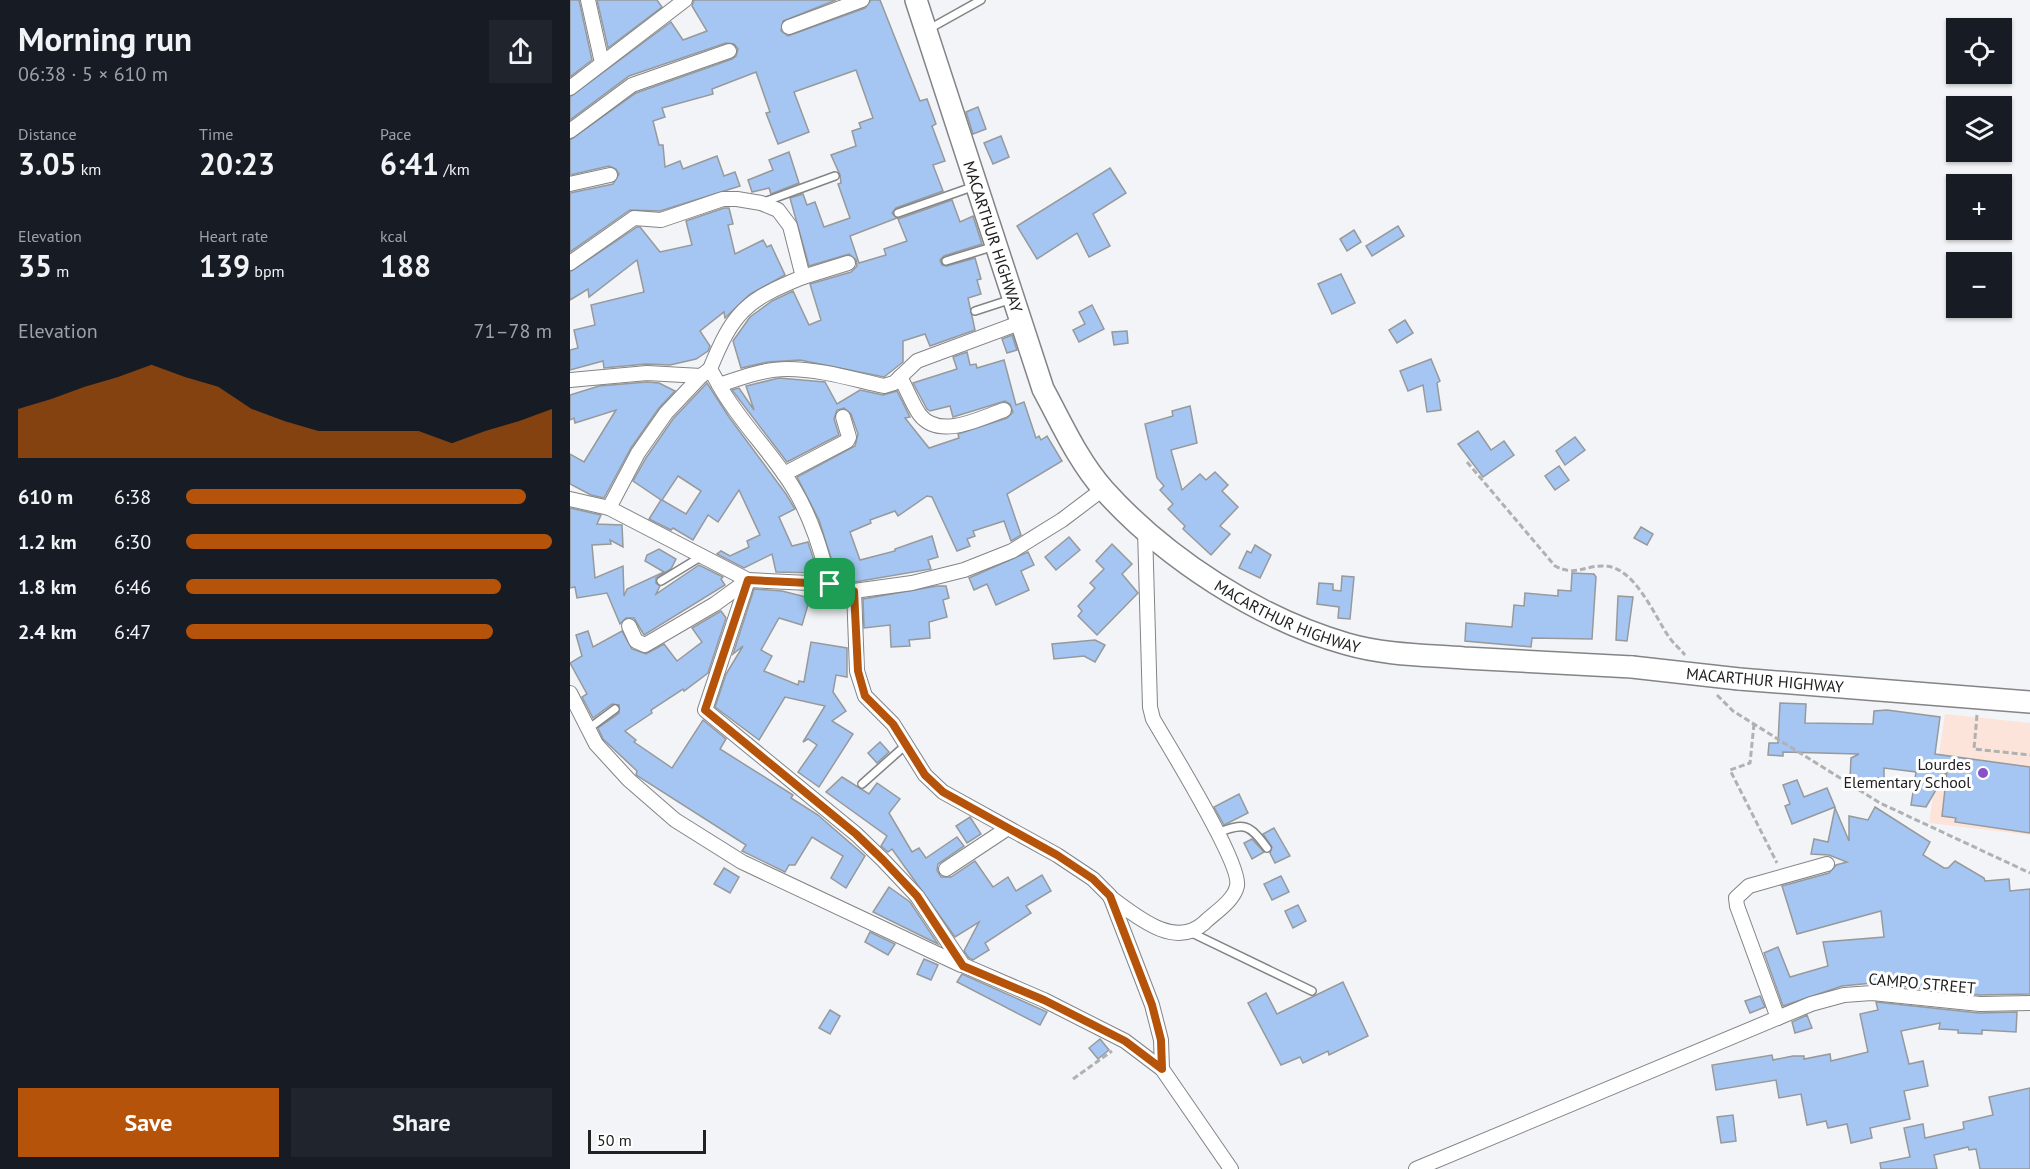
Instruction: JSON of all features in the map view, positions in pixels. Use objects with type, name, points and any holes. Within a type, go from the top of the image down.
[{"type":"highway","name":"MACARTHUR HIGHWAY","points":[[916,0],[1043,389],[1071,441],[1103,489],[1190,569],[1292,623],[1347,645],[1398,654],[1632,667],[1739,679],[2030,702]]},
{"type":"street","points":[[588,0],[602,63]]},
{"type":"street","points":[[570,88],[685,0]]},
{"type":"street","points":[[789,27],[862,0]]},
{"type":"street","points":[[570,131],[632,85],[729,51]]},
{"type":"street","points":[[570,184],[610,175]]},
{"type":"street","points":[[570,263],[634,218],[661,220],[723,199],[761,203],[778,210],[790,226],[802,277]]},
{"type":"street","points":[[609,508],[638,453],[660,421],[705,373],[724,333],[744,307],[769,291],[802,277],[848,263]]},
{"type":"street","points":[[719,385],[750,374],[786,369],[813,371],[884,386],[900,377],[917,361],[1022,322]]},
{"type":"street","points":[[570,380],[647,373],[705,373],[719,385],[728,401],[784,474],[805,508],[817,537],[830,584]]},
{"type":"street","points":[[900,377],[920,415],[932,425],[950,427],[1004,410]]},
{"type":"street","points":[[784,474],[847,441],[849,437],[843,417]]},
{"type":"street","points":[[570,499],[609,508],[748,580],[830,584],[854,591],[912,583],[943,575],[1012,551],[1062,520],[1103,489]]},
{"type":"street","points":[[854,591],[858,671],[865,696],[893,724],[925,775],[943,792],[1093,879],[1110,896],[1157,928],[1189,932],[1208,919],[1232,897],[1237,888],[1238,878],[1217,833],[1153,719],[1150,707],[1145,530]]},
{"type":"street","points":[[629,626],[636,640],[645,645],[715,604],[748,580]]},
{"type":"street","points":[[748,580],[705,710],[856,834],[883,860],[917,896],[963,966]]},
{"type":"street","points":[[570,693],[596,744],[629,780],[685,826],[742,862],[963,966],[1044,1000],[1125,1041],[1162,1069],[1231,1169]]},
{"type":"street","points":[[946,869],[1008,828]]},
{"type":"street","points":[[1778,1018],[1737,906],[1737,898],[1749,886],[1827,864]]},
{"type":"street","points":[[1110,896],[1152,1005],[1161,1040],[1162,1069]]},
{"type":"street","name":"CAMPO STREET","points":[[1416,1169],[1811,1004],[1844,995],[1872,993],[1980,1004],[2030,1003]]},
{"type":"lane","points":[[926,30],[981,0]]},
{"type":"lane","points":[[761,203],[835,176]]},
{"type":"lane","points":[[898,213],[977,185]]},
{"type":"lane","points":[[946,261],[997,245]]},
{"type":"lane","points":[[975,311],[1014,299]]},
{"type":"lane","points":[[661,581],[702,556]]},
{"type":"lane","points":[[588,729],[615,709]]},
{"type":"lane","points":[[862,784],[907,744]]},
{"type":"lane","points":[[1217,833],[1236,826],[1247,826],[1254,831],[1267,848]]},
{"type":"lane","points":[[1189,932],[1312,991]]},
{"type":"path","points":[[1979,698],[1974,749],[2030,755]]},
{"type":"path","points":[[1754,724],[1750,763],[1730,770],[1783,875]]},
{"type":"path","points":[[1073,1079],[1125,1041]]},
{"type":"shaded area","name":"Lourdes Elementary School","points":[[1945,714],[2030,723],[2030,835],[1929,823]]},
{"type":"building","points":[[570,0],[579,0],[592,60],[570,77]]},
{"type":"building","points":[[597,0],[657,0],[662,7],[608,48]]},
{"type":"building","points":[[694,0],[836,0],[783,21],[781,31],[788,36],[865,8],[871,0],[880,0],[920,101],[927,99],[936,124],[932,126],[945,161],[933,165],[943,191],[896,208],[892,213],[897,218],[850,236],[859,263],[886,255],[884,249],[907,241],[898,219],[952,200],[960,222],[973,216],[982,244],[944,256],[940,260],[942,265],[947,266],[975,258],[981,279],[977,280],[981,294],[968,298],[975,330],[930,346],[925,334],[903,341],[903,362],[884,377],[800,360],[768,362],[741,368],[733,341],[750,317],[772,301],[793,291],[809,325],[821,320],[810,284],[851,272],[857,266],[856,260],[849,254],[809,266],[790,198],[803,194],[807,205],[815,202],[824,227],[850,218],[838,184],[841,183],[840,175],[831,155],[856,146],[852,131],[861,128],[859,123],[873,118],[856,70],[794,92],[809,132],[778,144],[766,113],[770,112],[756,72],[712,89],[713,94],[662,108],[665,117],[653,121],[659,145],[663,145],[665,167],[680,161],[683,169],[717,156],[724,176],[735,172],[740,186],[660,211],[630,210],[570,252],[570,193],[613,184],[619,174],[616,169],[609,166],[570,175],[570,140],[636,93],[732,59],[736,56],[738,49],[734,44],[726,43],[629,76],[570,120],[570,97],[671,22],[683,40],[707,31],[692,6]]},
{"type":"building","points":[[978,107],[986,129],[973,134],[966,112]]},
{"type":"building","points":[[1001,136],[1009,157],[993,164],[984,143]]},
{"type":"building","points":[[789,152],[799,183],[771,194],[769,188],[752,192],[748,180],[773,170],[769,160]]},
{"type":"building","points":[[1110,168],[1126,193],[1093,214],[1110,246],[1089,257],[1077,233],[1037,259],[1017,226]]},
{"type":"building","points":[[729,208],[733,224],[728,225],[735,254],[763,240],[767,247],[771,245],[785,275],[750,294],[725,318],[724,312],[700,331],[710,346],[708,351],[696,359],[670,365],[646,364],[604,368],[603,361],[570,370],[570,350],[578,348],[574,330],[595,325],[591,305],[644,292],[637,260],[589,297],[588,289],[570,300],[570,272],[637,227],[640,227],[660,252],[692,245],[686,221]]},
{"type":"building","points":[[1398,226],[1404,236],[1372,256],[1366,246]]},
{"type":"building","points":[[1354,230],[1361,242],[1347,251],[1340,239]]},
{"type":"building","points":[[1341,274],[1355,303],[1332,314],[1318,284]]},
{"type":"building","points":[[1092,305],[1104,329],[1079,342],[1073,330],[1085,324],[1079,312]]},
{"type":"building","points":[[1405,320],[1413,333],[1397,343],[1389,330]]},
{"type":"building","points":[[1127,331],[1128,343],[1114,345],[1112,332]]},
{"type":"building","points":[[1012,335],[1017,350],[1007,353],[1002,339]]},
{"type":"building","points":[[967,352],[970,365],[976,364],[977,368],[1004,360],[1016,405],[1024,402],[1036,438],[1039,436],[1041,440],[1047,436],[1062,461],[1007,494],[1021,535],[1011,541],[1004,521],[973,531],[975,536],[967,539],[970,546],[957,551],[932,497],[927,496],[898,516],[895,511],[870,520],[871,523],[850,532],[860,560],[895,551],[895,549],[932,536],[938,557],[928,560],[931,569],[855,582],[837,577],[819,520],[797,477],[855,446],[858,434],[851,414],[844,408],[837,410],[834,419],[839,435],[787,462],[732,390],[739,388],[754,410],[746,386],[779,378],[825,382],[837,404],[860,390],[883,395],[897,391],[910,417],[905,418],[929,448],[959,438],[958,434],[1007,418],[1013,412],[1010,404],[1005,401],[953,417],[950,406],[930,411],[927,409],[913,383],[957,369],[953,357]]},
{"type":"building","points":[[1431,359],[1440,381],[1437,383],[1441,410],[1427,412],[1423,385],[1408,391],[1400,371]]},
{"type":"building","points":[[659,383],[675,391],[659,408],[631,448],[604,498],[591,495],[570,484],[570,454],[584,462],[616,410],[575,423],[574,418],[570,420],[570,395],[599,386]]},
{"type":"building","points":[[707,383],[795,509],[779,517],[792,546],[808,542],[818,573],[776,572],[772,554],[744,568],[717,554],[721,551],[730,556],[749,547],[747,541],[760,535],[739,490],[718,522],[708,515],[693,540],[673,528],[671,530],[649,519],[661,500],[633,481],[673,419]],"holes":[[[678,476],[701,491],[686,514],[662,500]]]},
{"type":"building","points":[[1190,406],[1197,443],[1171,450],[1182,490],[1200,474],[1206,480],[1215,472],[1228,485],[1222,491],[1238,507],[1220,526],[1230,534],[1211,555],[1183,529],[1185,526],[1168,509],[1173,504],[1160,490],[1164,486],[1157,478],[1145,424],[1173,416],[1172,411]]},
{"type":"building","points":[[1478,431],[1491,450],[1504,441],[1514,455],[1483,477],[1458,444]]},
{"type":"building","points":[[1575,437],[1585,450],[1565,465],[1556,451]]},
{"type":"building","points":[[1559,466],[1569,480],[1555,490],[1545,476]]},
{"type":"building","points":[[570,508],[601,515],[597,524],[622,525],[623,547],[610,540],[611,544],[592,545],[595,578],[623,566],[624,596],[627,589],[664,572],[645,561],[647,555],[659,549],[676,559],[671,569],[656,578],[656,583],[660,586],[656,594],[699,565],[723,577],[721,579],[725,585],[644,635],[634,618],[626,618],[620,624],[607,593],[577,598],[575,587],[570,588]]},
{"type":"building","points":[[1641,527],[1653,534],[1647,545],[1634,538]]},
{"type":"building","points":[[1069,537],[1080,550],[1056,570],[1045,557]]},
{"type":"building","points":[[1112,544],[1132,564],[1122,574],[1138,593],[1097,635],[1078,616],[1082,611],[1078,606],[1095,588],[1090,583],[1104,569],[1096,561]]},
{"type":"building","points":[[1255,545],[1271,555],[1260,578],[1239,568],[1247,551],[1251,553]]},
{"type":"building","points":[[1028,552],[1034,565],[1021,571],[1029,590],[996,605],[987,584],[974,590],[969,578]]},
{"type":"building","points":[[1572,573],[1594,574],[1596,577],[1592,639],[1532,638],[1531,647],[1465,641],[1466,623],[1512,627],[1514,605],[1524,606],[1525,593],[1558,596],[1558,590],[1571,591]]},
{"type":"building","points":[[1342,576],[1354,577],[1350,619],[1338,618],[1339,607],[1317,604],[1319,583],[1333,584],[1333,590],[1341,591]]},
{"type":"building","points":[[946,586],[949,598],[943,600],[947,617],[929,622],[930,638],[909,640],[910,646],[891,647],[890,625],[864,628],[863,599]]},
{"type":"building","points":[[754,589],[782,591],[810,598],[802,625],[779,618],[761,650],[772,656],[764,671],[798,685],[799,681],[804,682],[811,642],[847,648],[847,677],[836,675],[833,692],[846,711],[832,721],[853,734],[819,787],[798,772],[817,745],[808,739],[803,742],[825,706],[785,697],[759,740],[715,707],[726,674],[743,646],[733,654]]},
{"type":"building","points":[[1618,596],[1633,597],[1627,641],[1616,640]]},
{"type":"building","points":[[721,611],[726,618],[708,673],[684,691],[683,689],[651,710],[652,713],[625,731],[636,740],[634,742],[672,768],[703,720],[726,739],[720,749],[793,795],[791,798],[818,815],[865,856],[846,888],[831,878],[843,856],[812,837],[795,865],[789,865],[785,872],[742,851],[746,845],[636,775],[637,771],[603,739],[598,728],[619,713],[619,705],[612,704],[593,718],[582,697],[587,694],[570,663],[582,656],[576,635],[588,631],[593,647],[622,631],[632,649],[646,654],[664,644],[677,661],[702,642],[692,628]]},
{"type":"building","points":[[1095,640],[1105,645],[1095,662],[1084,656],[1054,659],[1052,644]]},
{"type":"building","points":[[1780,703],[1806,704],[1805,723],[1873,724],[1874,711],[1887,710],[1940,717],[1935,754],[2030,767],[2030,833],[1955,822],[1956,818],[1942,816],[1947,771],[1926,807],[1911,805],[1916,772],[1884,768],[1884,778],[1850,778],[1851,758],[1859,754],[1783,752],[1783,756],[1768,755],[1769,743],[1778,743]]},
{"type":"building","points":[[880,742],[889,752],[877,763],[868,753]]},
{"type":"building","points":[[842,777],[869,794],[877,783],[900,799],[889,813],[912,852],[919,848],[926,858],[957,837],[964,846],[938,864],[937,870],[941,877],[951,877],[975,861],[993,887],[1008,877],[1016,891],[1042,875],[1051,891],[1026,906],[1031,913],[985,943],[989,950],[973,960],[969,958],[964,951],[979,922],[955,937],[892,849],[888,852],[881,846],[887,836],[826,792]]},
{"type":"building","points":[[1797,780],[1804,797],[1827,788],[1835,807],[1792,824],[1785,806],[1790,804],[1783,785]]},
{"type":"building","points":[[1239,794],[1248,813],[1224,825],[1214,807]]},
{"type":"building","points":[[1875,807],[1930,842],[1923,855],[1944,868],[1948,868],[1955,861],[1984,878],[1985,881],[2009,879],[2010,891],[2030,889],[2030,994],[1980,995],[1873,983],[1842,986],[1783,1006],[1764,953],[1778,947],[1790,977],[1828,966],[1823,942],[1884,937],[1881,911],[1797,934],[1782,886],[1829,873],[1836,865],[1847,862],[1829,855],[1811,854],[1814,839],[1828,842],[1835,808],[1849,841],[1849,816],[1868,820]]},
{"type":"building","points":[[970,817],[981,834],[967,843],[956,826]]},
{"type":"building","points":[[1274,828],[1290,856],[1275,863],[1270,853],[1272,847],[1263,834]]},
{"type":"building","points":[[1252,839],[1264,852],[1252,859],[1244,843]]},
{"type":"building","points":[[724,868],[739,877],[730,893],[714,884]]},
{"type":"building","points":[[1281,876],[1289,892],[1272,900],[1264,884]]},
{"type":"building","points":[[889,887],[910,902],[938,944],[873,912]]},
{"type":"building","points":[[1298,905],[1306,921],[1293,928],[1285,911]]},
{"type":"building","points":[[870,932],[895,944],[888,955],[865,942]]},
{"type":"building","points":[[924,959],[938,965],[931,980],[917,974]]},
{"type":"building","points":[[962,974],[1047,1012],[1040,1025],[957,982]]},
{"type":"building","points":[[1343,982],[1368,1036],[1329,1055],[1328,1051],[1303,1063],[1300,1057],[1281,1065],[1248,1003],[1266,993],[1277,1014]]},
{"type":"building","points":[[1760,996],[1765,1007],[1750,1013],[1745,1001]]},
{"type":"building","points":[[1876,1002],[1979,1013],[2017,1012],[2016,1032],[1982,1030],[1982,1034],[1958,1033],[1958,1030],[1939,1029],[1940,1023],[1901,1031],[1909,1064],[1923,1061],[1928,1086],[1904,1091],[1910,1119],[1870,1128],[1872,1138],[1851,1143],[1847,1124],[1828,1128],[1826,1121],[1807,1125],[1801,1094],[1779,1098],[1776,1080],[1716,1090],[1712,1065],[1772,1055],[1773,1060],[1793,1056],[1804,1056],[1804,1059],[1830,1054],[1831,1061],[1868,1052],[1860,1014],[1878,1010]]},
{"type":"building","points":[[830,1010],[840,1016],[830,1034],[819,1028]]},
{"type":"building","points":[[1807,1015],[1812,1028],[1795,1033],[1792,1022]]},
{"type":"building","points":[[1100,1039],[1109,1050],[1098,1059],[1089,1048]]},
{"type":"building","points":[[2030,1088],[2030,1169],[1980,1169],[1976,1149],[1969,1150],[1968,1147],[1934,1155],[1937,1169],[1881,1169],[1880,1163],[1910,1157],[1904,1128],[1923,1124],[1925,1138],[1964,1129],[1963,1122],[1993,1115],[1989,1097]]},
{"type":"building","points":[[1733,1115],[1736,1141],[1721,1143],[1717,1117]]},
{"type":"place","name":"Lourdes Elementary School","points":[[1983,773]]},
{"type":"route","points":[[748,580],[830,584],[854,591],[858,671],[865,696],[893,724],[925,775],[943,792],[1057,855],[1093,879],[1110,896],[1152,1005],[1161,1040],[1162,1069],[1125,1041],[1044,1000],[963,966],[917,896],[883,860],[856,834],[705,710],[706,700],[748,580]]}]
